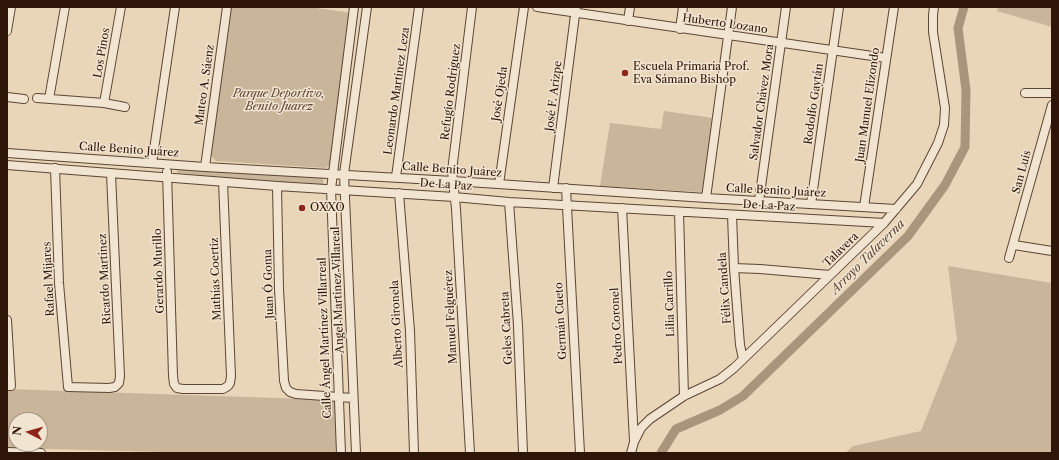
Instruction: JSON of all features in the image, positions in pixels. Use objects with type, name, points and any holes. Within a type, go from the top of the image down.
[{"type":"street","points":[[7,31],[11,7]]},
{"type":"street","points":[[48,99],[65,7]]},
{"type":"street","name":"Los Pinos","points":[[104,103],[121,7]]},
{"type":"street","points":[[152,163],[174,7]]},
{"type":"street","name":"Mateo A. Sáenz","points":[[205,167],[227,7]]},
{"type":"street","name":"Calle Ángel Martínez Villarreal","points":[[341,453],[331,189],[354,7]]},
{"type":"street","name":"Angel Martinez Villareal","points":[[356,453],[344,174],[367,7]]},
{"type":"street","name":"Leonardo Martinez Leza","points":[[396,177],[419,7]]},
{"type":"street","name":"Refugio Rodríguez","points":[[453,180],[452,171],[472,7]]},
{"type":"street","name":"José Ojeda","points":[[499,184],[524,7]]},
{"type":"street","name":"Huberto Lozano","points":[[537,7],[576,10],[628,21],[886,58]]},
{"type":"street","points":[[628,21],[630,7]]},
{"type":"street","points":[[680,29],[683,7]]},
{"type":"street","points":[[706,198],[727,34],[732,7]]},
{"type":"street","name":"Salvador Chávez Mora","points":[[760,201],[786,7]]},
{"type":"street","name":"Rodolfo Gaytán","points":[[811,204],[839,7]]},
{"type":"street","name":"Juan Manuel Elizondo","points":[[864,207],[894,7]]},
{"type":"street","name":"Talavera","points":[[634,442],[641,428],[650,419],[684,396],[720,378],[743,359],[884,224],[917,184],[938,143],[944,124],[944,94],[933,32],[934,7]]},
{"type":"street","name":"José F. Arizpe","points":[[553,188],[576,10]]},
{"type":"street","points":[[1025,93],[1052,93]]},
{"type":"street","points":[[7,97],[24,99]]},
{"type":"street","points":[[37,98],[104,103],[125,107]]},
{"type":"street","name":"San Luis","points":[[1010,258],[1052,105]]},
{"type":"street","name":"Calle Benito Juárez","points":[[7,153],[205,167],[453,180],[553,188],[896,209]]},
{"type":"street","name":"Gerardo Murillo","points":[[167,164],[174,384],[177,388],[183,389],[223,388],[228,386],[231,376]]},
{"type":"street","name":"De La Paz","points":[[7,165],[111,174],[399,193],[509,202],[884,224]]},
{"type":"street","name":"Rafael Mijares","points":[[55,168],[59,283],[68,387],[109,388],[115,387],[119,383]]},
{"type":"street","name":"Ricardo Martínez","points":[[111,174],[120,376],[119,383]]},
{"type":"street","name":"Manuel Felguérez","points":[[453,180],[457,216],[470,453]]},
{"type":"street","name":"Mathías Coertiz","points":[[224,182],[231,376]]},
{"type":"street","name":"Juan Ó Goma","points":[[277,186],[279,289],[284,381],[286,388],[290,392],[296,394],[338,397]]},
{"type":"street","name":"Germán Cueto","points":[[566,188],[580,453]]},
{"type":"street","name":"Alberto Gironela","points":[[399,193],[410,331],[414,453]]},
{"type":"street","name":"Geles Cabreta","points":[[509,202],[518,325],[523,453]]},
{"type":"street","name":"Pedro Coronel","points":[[622,208],[634,442]]},
{"type":"street","name":"Lilia Carrillo","points":[[679,212],[684,396]]},
{"type":"street","name":"Félix Candela","points":[[732,215],[734,268],[740,345],[743,359]]},
{"type":"street","points":[[1014,245],[1052,251]]},
{"type":"street","points":[[734,268],[830,275]]},
{"type":"street","points":[[7,320],[9,386]]},
{"type":"street","points":[[338,397],[353,398]]},
{"type":"street","points":[[631,453],[634,442]]},
{"type":"street","points":[[7,452],[41,453]]},
{"type":"green space","name":"Parque Deportivo, Benito Juarez","points":[[231,7],[308,7],[350,14],[332,162],[326,168],[216,161],[212,157]]},
{"type":"green space","points":[[998,7],[1052,7],[1052,27],[997,11]]},
{"type":"green space","points":[[664,111],[713,118],[705,186],[701,192],[600,186],[610,123],[661,129]]},
{"type":"green space","points":[[177,167],[324,174],[323,186],[177,173]]},
{"type":"green space","points":[[948,266],[1052,283],[1052,453],[845,453],[853,446],[921,431],[957,340]]},
{"type":"green space","points":[[7,389],[337,400],[340,453],[202,453],[48,449],[48,412],[8,412],[8,448]]},
{"type":"waterway","name":"Arroyo Talaverna","points":[[661,453],[676,429],[720,410],[743,396],[908,236],[945,185],[965,147],[966,90],[958,28],[964,7]]},
{"type":"place","name":"Escuela Primaria Prof. Eva Sámano Bishop","points":[[625,73]]},
{"type":"place","name":"OXXO","points":[[302,208]]}]
